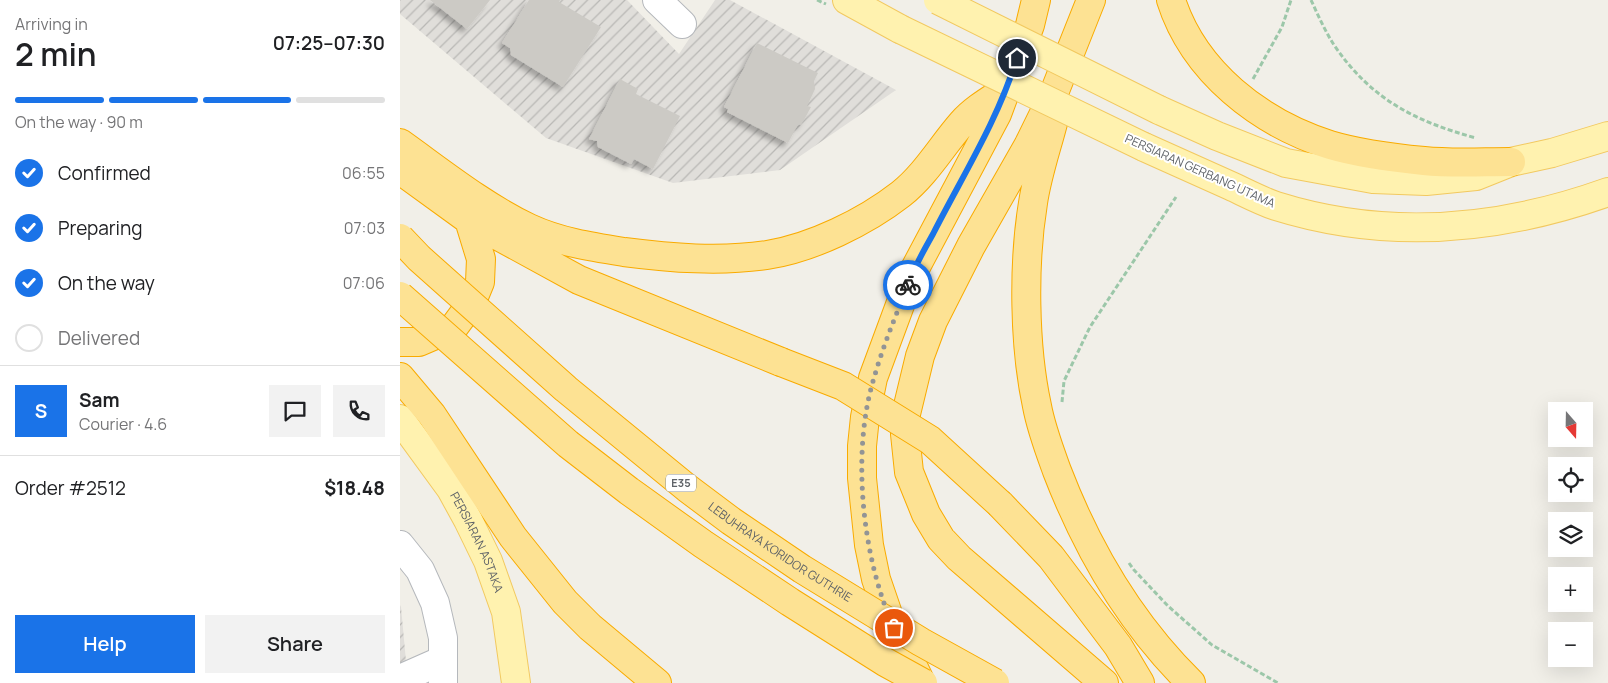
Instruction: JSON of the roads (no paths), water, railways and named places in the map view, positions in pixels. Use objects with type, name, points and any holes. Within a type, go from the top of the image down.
[{"type":"highway","points":[[922,683],[888,614],[876,579],[869,545],[862,478],[862,446],[865,417],[873,378],[910,278],[982,144],[1007,89],[1030,25],[1036,0]]},
{"type":"highway","points":[[1090,0],[1054,92],[1028,146],[970,246],[933,321],[915,376],[906,414],[905,434],[909,472],[926,514],[941,539],[959,558],[1104,683]]},
{"type":"highway","points":[[1170,0],[1182,28],[1197,52],[1220,80],[1240,98],[1296,131],[1330,145],[1378,155],[1425,161],[1511,162]]},
{"type":"highway","points":[[400,143],[496,210],[530,229],[548,236],[587,246],[633,253],[696,258],[769,255],[811,243],[867,217],[901,194],[931,164],[962,122],[1007,89]]},
{"type":"highway","points":[[1054,92],[1055,115],[1033,202],[1028,252],[1028,340],[1036,405],[1045,439],[1065,491],[1079,522],[1116,590],[1136,622],[1191,683]]},
{"type":"highway","points":[[400,170],[469,220],[579,280],[843,386],[930,440],[1000,504],[1051,557],[1118,646],[1140,683]]},
{"type":"highway","points":[[400,342],[419,342],[454,327],[471,304],[480,282],[481,259],[469,220]]},
{"type":"highway","name":"LEBUHRAYA KORIDOR GUTHRIE","points":[[400,238],[419,258],[566,389],[724,516],[810,574],[921,642],[995,683]]},
{"type":"highway","points":[[400,296],[568,444],[630,491],[703,544],[790,602],[922,683]]},
{"type":"highway","points":[[400,377],[432,415],[513,537],[565,602],[590,627],[657,683]]},
{"type":"main road","name":"PERSIARAN GERBANG UTAMA","points":[[847,0],[900,29],[1144,147],[1274,205],[1304,214],[1361,224],[1429,228],[1468,226],[1503,222],[1541,213],[1608,192]]},
{"type":"main road","points":[[938,0],[1159,110],[1217,136],[1286,163],[1373,179],[1426,181],[1476,176],[1511,162],[1552,153],[1608,136]]},
{"type":"main road","name":"PERSIARAN ASTAKA","points":[[400,418],[451,489],[488,561],[506,612],[516,683]]},
{"type":"street","points":[[657,0],[682,24]]},
{"type":"street","points":[[400,545],[420,570],[435,604],[443,638],[443,672],[400,679]]}]
